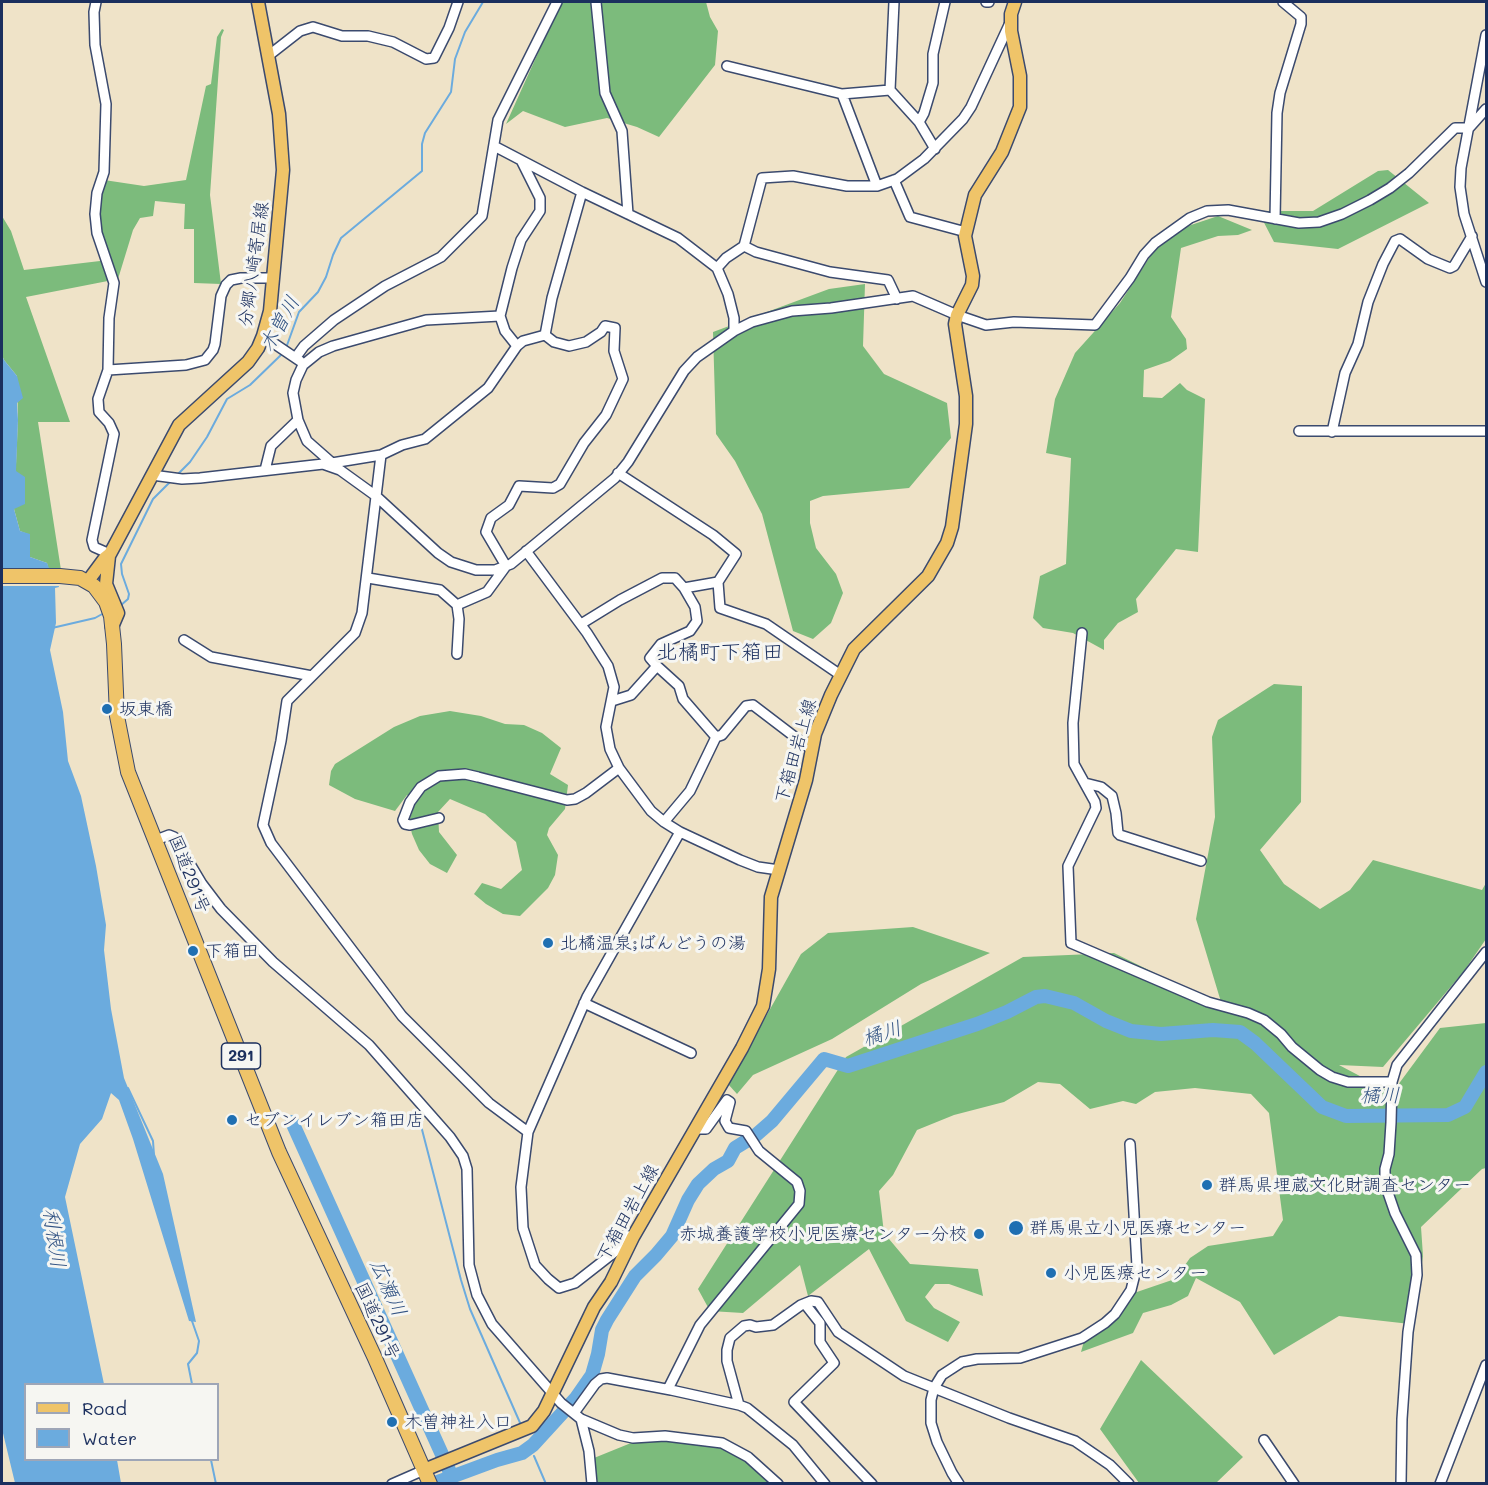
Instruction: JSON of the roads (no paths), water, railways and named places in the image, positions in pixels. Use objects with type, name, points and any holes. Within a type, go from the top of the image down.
[{"type":"highway","points":[[2,576],[72,576],[88,581],[99,591],[113,613]]},
{"type":"highway","name":"国道291号","points":[[113,613],[117,716],[128,772],[279,1152],[427,1478]]},
{"type":"main road","name":"分郷八崎寄居線","points":[[88,581],[110,554],[158,476],[179,425],[248,362],[263,336],[270,312],[274,278],[280,213],[282,150],[279,114],[258,2]]},
{"type":"main road","name":"下箱田岩上線","points":[[427,1478],[439,1465],[454,1457],[532,1426],[557,1398],[594,1307],[611,1282],[633,1237],[764,1006],[769,969],[771,897],[806,780],[815,734],[854,649],[928,576],[947,543],[955,511],[966,424],[966,396],[955,324],[972,285],[973,276],[965,244],[975,195],[1002,153],[1020,107],[1020,76],[1012,43],[1011,22],[1015,2]]},
{"type":"main road","points":[[110,554],[106,585],[113,613]]},
{"type":"street","points":[[96,2],[95,45],[106,104],[104,172],[97,193],[95,214],[97,233],[114,283],[109,318],[108,370],[98,399],[99,412],[109,423],[114,434],[92,540],[94,548],[110,554]]},
{"type":"street","points":[[268,56],[300,31],[313,27],[342,36],[368,36],[393,42],[426,59],[434,58],[449,28],[458,2]]},
{"type":"street","points":[[294,355],[334,320],[386,286],[441,256],[482,216],[498,120],[556,2]]},
{"type":"street","points":[[596,2],[605,93],[622,131],[628,214]]},
{"type":"street","points":[[894,2],[890,90],[919,122],[935,149]]},
{"type":"street","points":[[919,122],[933,83],[933,54],[945,2]]},
{"type":"street","points":[[1275,219],[1277,113],[1280,93],[1301,24],[1301,17],[1283,2]]},
{"type":"street","points":[[717,268],[726,258],[744,246],[762,178],[793,176],[847,186],[877,186],[894,180],[935,149],[971,107],[1011,22]]},
{"type":"street","points":[[1486,35],[1461,168],[1460,187],[1464,214],[1486,282]]},
{"type":"street","points":[[727,66],[842,94],[890,90]]},
{"type":"street","points":[[842,94],[877,186]]},
{"type":"street","points":[[500,316],[426,320],[333,346],[319,352],[303,365],[293,393],[298,420],[307,441],[327,463],[376,496],[438,553],[451,562],[476,570],[495,570],[506,566],[618,473],[634,453],[684,371],[697,357],[734,331],[752,322],[792,311],[913,296],[986,325],[1014,322],[1095,325],[1144,255],[1155,243],[1190,218],[1208,211],[1228,210],[1299,223],[1318,222],[1342,214],[1390,188],[1409,173],[1455,128],[1469,128],[1486,109]]},
{"type":"street","points":[[494,146],[678,238],[717,268],[728,294],[734,318],[734,331]]},
{"type":"street","points":[[517,346],[505,331],[500,316],[521,240],[540,211],[540,198],[522,162]]},
{"type":"street","points":[[894,180],[910,217],[966,232]]},
{"type":"street","points":[[545,335],[552,298],[582,192]]},
{"type":"street","points":[[1332,432],[1345,373],[1358,344],[1368,302],[1395,241],[1400,240],[1428,259],[1450,268],[1455,266],[1472,236]]},
{"type":"street","points":[[744,246],[756,252],[830,272],[888,280],[897,298]]},
{"type":"street","points":[[108,370],[186,365],[205,360],[213,350],[221,296],[226,285],[231,280],[241,278],[274,278]]},
{"type":"street","points":[[506,566],[486,532],[491,518],[509,504],[519,486],[552,488],[560,484],[584,443],[606,415],[622,379],[614,351],[615,328],[605,326],[601,332],[586,342],[569,346],[554,342],[545,335]]},
{"type":"street","points":[[158,476],[200,478],[327,463],[381,455],[402,445],[425,440],[488,388],[517,346],[523,341],[545,335]]},
{"type":"street","points":[[263,336],[294,355],[303,365]]},
{"type":"street","points":[[265,470],[271,446],[298,420]]},
{"type":"street","points":[[1299,431],[1486,431]]},
{"type":"street","points":[[381,455],[362,613],[355,633],[287,700],[281,741],[263,825],[266,834],[402,1016],[489,1103],[528,1132]]},
{"type":"street","points":[[618,473],[713,535],[736,554],[718,582],[720,608],[766,624],[838,674]]},
{"type":"street","points":[[526,551],[581,624],[608,666],[614,687],[606,727],[610,749],[619,768],[651,811],[681,832],[740,860],[758,867],[779,870]]},
{"type":"street","points":[[457,605],[487,592],[506,566]]},
{"type":"street","points":[[368,578],[440,590],[457,605],[459,620],[457,654]]},
{"type":"street","points":[[581,624],[662,578],[675,578],[695,607],[697,621],[690,631],[661,644],[650,658],[679,686],[683,699],[716,737]]},
{"type":"street","points":[[684,588],[718,582]]},
{"type":"street","points":[[1082,633],[1073,723],[1074,764],[1096,808],[1068,866],[1071,943],[1208,1002],[1264,1020],[1292,1047],[1332,1077],[1348,1082],[1392,1082]]},
{"type":"street","points":[[184,640],[212,657],[312,676]]},
{"type":"street","points":[[612,701],[631,695],[657,666]]},
{"type":"street","points":[[664,822],[690,791],[716,737],[722,735],[747,706],[753,705],[812,750]]},
{"type":"street","points":[[439,818],[410,825],[405,824],[403,820],[410,802],[422,787],[439,776],[465,774],[567,800],[586,794],[619,768]]},
{"type":"street","points":[[1085,783],[1101,787],[1112,796],[1120,836],[1201,861]]},
{"type":"street","points":[[633,1237],[625,1235],[616,1251],[575,1283],[559,1288],[535,1265],[523,1228],[521,1187],[528,1132],[584,1003],[681,832]]},
{"type":"street","points":[[156,840],[169,834],[174,837],[202,884],[221,909],[273,962],[369,1045],[450,1137],[463,1156],[468,1169],[468,1258],[471,1280],[477,1295],[492,1323],[557,1398],[576,1415],[619,1436],[633,1438],[665,1436],[722,1443],[748,1457],[778,1484]]},
{"type":"street","points":[[1401,1484],[1402,1419],[1408,1332],[1417,1275],[1416,1255],[1395,1213],[1384,1184],[1389,1154],[1392,1082],[1397,1065],[1486,952]]},
{"type":"street","points":[[584,1003],[691,1053]]},
{"type":"street","points":[[668,1389],[700,1325],[800,1203],[797,1182],[759,1151],[746,1131],[729,1128],[725,1121],[730,1102],[728,1100],[706,1129],[696,1129]]},
{"type":"street","points":[[959,1484],[937,1443],[931,1423],[931,1400],[934,1388],[942,1375],[962,1362],[977,1359],[1020,1358],[1082,1338],[1106,1323],[1131,1290],[1137,1266],[1130,1144]]},
{"type":"street","points":[[739,1405],[727,1361],[730,1338],[744,1326],[750,1325],[756,1328],[773,1325],[805,1304],[818,1302],[838,1332],[904,1376],[1075,1441],[1110,1466],[1129,1484]]},
{"type":"street","points":[[805,1304],[820,1323],[820,1342],[834,1363],[794,1402],[872,1484]]},
{"type":"street","points":[[1440,1484],[1486,1365]]},
{"type":"street","points":[[576,1415],[595,1384],[607,1378],[739,1405],[747,1408],[793,1445],[825,1484]]},
{"type":"street","points":[[1477,1386],[1486,1391]]},
{"type":"street","points":[[576,1415],[589,1451],[592,1484]]},
{"type":"street","points":[[1264,1440],[1294,1484]]},
{"type":"street","points":[[392,1484],[427,1478]]},
{"type":"water","name":"利根川","points":[[2,355],[17,376],[23,398],[17,403],[16,471],[25,477],[25,504],[14,509],[20,531],[30,534],[30,557],[47,563],[49,568],[56,569],[59,587],[55,588],[56,623],[50,650],[63,712],[68,761],[81,796],[96,866],[106,925],[104,950],[111,1009],[124,1078],[163,1174],[196,1322],[189,1321],[133,1139],[119,1100],[111,1093],[102,1119],[80,1144],[65,1197],[104,1383],[24,1383],[24,1461],[117,1461],[121,1483],[15,1483],[2,1429]]},
{"type":"waterway","name":"木曽川","points":[[286,348],[299,312],[318,292],[341,238],[422,171],[422,144],[425,133],[451,92],[455,59],[465,32],[483,2]]},
{"type":"waterway","name":"木曽川","points":[[177,475],[190,462],[207,437],[227,399],[250,385],[283,353]]},
{"type":"waterway","name":"木曽川","points":[[120,606],[128,599],[129,594],[121,564],[153,499],[171,481]]},
{"type":"waterway","name":"木曽川","points":[[52,628],[95,618],[104,613]]},
{"type":"waterway","name":"橘川","points":[[432,1484],[522,1453],[533,1445],[576,1398],[592,1375],[602,1330],[607,1320],[635,1276],[672,1236],[698,1184],[714,1169],[728,1161],[735,1148],[756,1135],[772,1121],[824,1059],[848,1066],[977,1024],[1036,997],[1045,996],[1074,1003],[1106,1021],[1131,1031],[1161,1034],[1213,1030],[1240,1032],[1255,1043],[1322,1107],[1346,1116],[1448,1115],[1465,1107],[1486,1072]]},
{"type":"waterway","points":[[128,1088],[153,1141],[154,1155]]},
{"type":"waterway","points":[[419,1118],[470,1309],[521,1425]]},
{"type":"waterway","name":"広瀬川","points":[[292,1122],[449,1470]]},
{"type":"waterway","points":[[192,1321],[199,1341],[197,1353],[188,1364],[192,1383]]},
{"type":"waterway","points":[[534,1456],[546,1484]]},
{"type":"waterway","points":[[211,1461],[216,1484]]},
{"type":"place","name":"坂東橋","points":[[107,709]]},
{"type":"place","name":"北橘温泉;ばんどうの湯","points":[[548,943]]},
{"type":"place","name":"下箱田","points":[[193,951]]},
{"type":"place","name":"セブンイレブン箱田店","points":[[232,1120]]},
{"type":"place","name":"群馬県埋蔵文化財調査センター","points":[[1207,1185]]},
{"type":"place","name":"群馬県立小児医療センター","points":[[1016,1228]]},
{"type":"place","name":"赤城養護学校小児医療センター分校","points":[[979,1234]]},
{"type":"place","name":"小児医療センター","points":[[1051,1273]]},
{"type":"place","name":"木曽神社入口","points":[[392,1422]]},
{"type":"district","name":"北橘町下箱田","points":[[720,653]]}]
